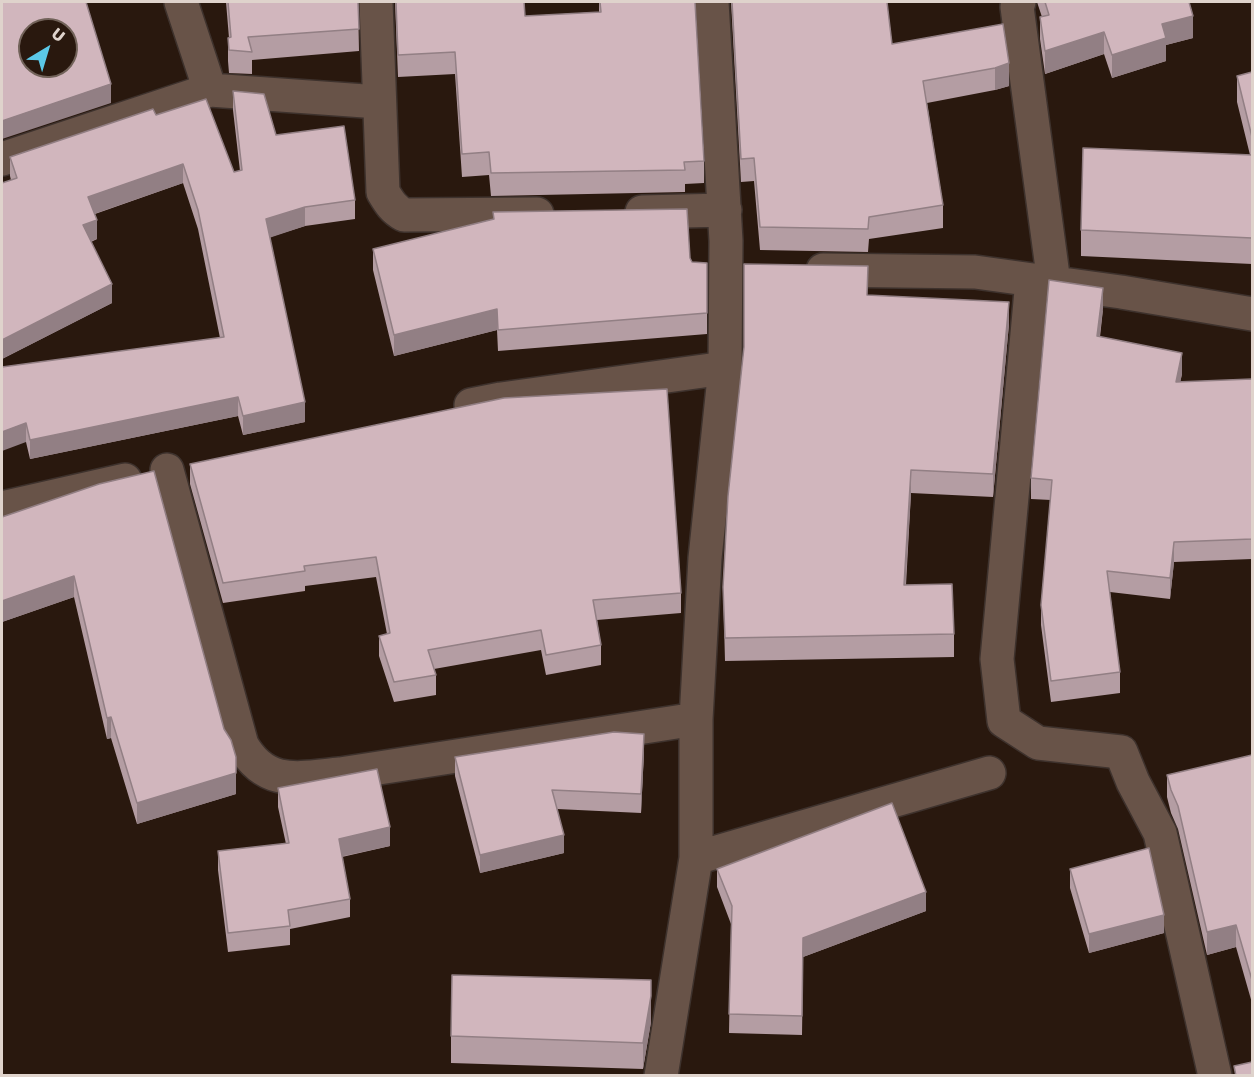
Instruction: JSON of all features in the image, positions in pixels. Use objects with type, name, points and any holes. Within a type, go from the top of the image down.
[{"type":"street","points":[[181,2],[210,90]]},
{"type":"street","points":[[376,2],[383,192],[395,210],[404,215],[566,214]]},
{"type":"street","points":[[661,1076],[696,858],[696,719],[705,558],[738,268],[724,210],[712,2]]},
{"type":"street","points":[[1019,2],[1017,7],[1043,281],[997,659],[1004,721],[1038,743],[1121,752],[1133,782],[1160,833],[1215,1076]]},
{"type":"street","points":[[2,159],[210,90],[379,102]]},
{"type":"street","points":[[612,213],[724,210]]},
{"type":"street","points":[[797,269],[975,272],[1252,314]]},
{"type":"street","points":[[443,411],[501,399],[725,368]]},
{"type":"street","points":[[2,508],[179,467],[242,745],[258,768],[278,776],[300,778],[340,774],[696,719]]},
{"type":"street","points":[[696,858],[988,773]]},
{"type":"building","points":[[2,2],[86,2],[111,84],[2,121]]},
{"type":"building","points":[[228,2],[358,2],[359,29],[248,37],[252,52],[229,50],[228,38],[231,37]]},
{"type":"building","points":[[396,2],[524,2],[525,16],[601,12],[600,2],[695,2],[704,161],[684,162],[685,170],[491,173],[489,152],[462,154],[455,52],[398,55]]},
{"type":"building","points":[[732,2],[887,2],[892,44],[1003,24],[1009,63],[995,68],[923,81],[943,205],[869,217],[868,229],[760,227],[754,158],[741,159]]},
{"type":"building","points":[[1045,2],[1189,2],[1193,16],[1162,24],[1166,38],[1112,55],[1104,32],[1045,51],[1040,17],[1049,15]]},
{"type":"building","points":[[1252,72],[1252,137],[1237,76]]},
{"type":"building","points":[[233,91],[264,94],[276,135],[344,126],[355,200],[305,207],[266,219],[305,402],[243,416],[238,397],[30,440],[26,423],[2,432],[2,367],[224,337],[198,210],[183,164],[88,197],[97,220],[83,225],[112,284],[2,340],[2,183],[17,178],[10,157],[153,109],[156,115],[206,99],[234,172],[242,170]]},
{"type":"building","points":[[1083,148],[1252,155],[1252,238],[1081,230]]},
{"type":"building","points":[[687,209],[690,258],[692,262],[707,263],[707,313],[498,330],[497,309],[394,335],[373,249],[494,219],[493,212]]},
{"type":"building","points":[[744,264],[868,266],[867,295],[1009,302],[993,474],[911,470],[904,585],[952,584],[954,634],[725,638],[723,587],[728,496],[744,347]]},
{"type":"building","points":[[1049,280],[1103,288],[1097,336],[1182,353],[1176,382],[1252,379],[1252,539],[1174,542],[1170,578],[1107,571],[1120,672],[1051,681],[1041,605],[1052,480],[1031,478]]},
{"type":"building","points":[[667,389],[681,593],[593,600],[601,645],[546,655],[541,630],[428,650],[436,675],[394,682],[379,636],[390,633],[376,557],[304,566],[305,571],[223,583],[190,464],[504,398]]},
{"type":"building","points":[[154,471],[224,729],[231,740],[236,757],[236,773],[137,803],[111,717],[107,718],[74,576],[2,601],[2,517],[99,484]]},
{"type":"building","points":[[614,732],[644,734],[641,794],[552,790],[564,835],[480,855],[455,757]]},
{"type":"building","points":[[1252,755],[1252,980],[1236,925],[1207,932],[1178,806],[1167,775]]},
{"type":"building","points":[[377,769],[390,827],[339,839],[350,899],[288,910],[290,926],[228,933],[218,851],[289,843],[278,788]]},
{"type":"building","points":[[892,803],[926,892],[803,938],[802,1016],[729,1014],[732,906],[717,869]]},
{"type":"building","points":[[1149,848],[1164,915],[1089,934],[1070,869]]},
{"type":"building","points":[[452,975],[651,980],[651,996],[643,1043],[451,1036]]},
{"type":"building","points":[[1252,1062],[1252,1076],[1236,1076],[1234,1066]]}]
